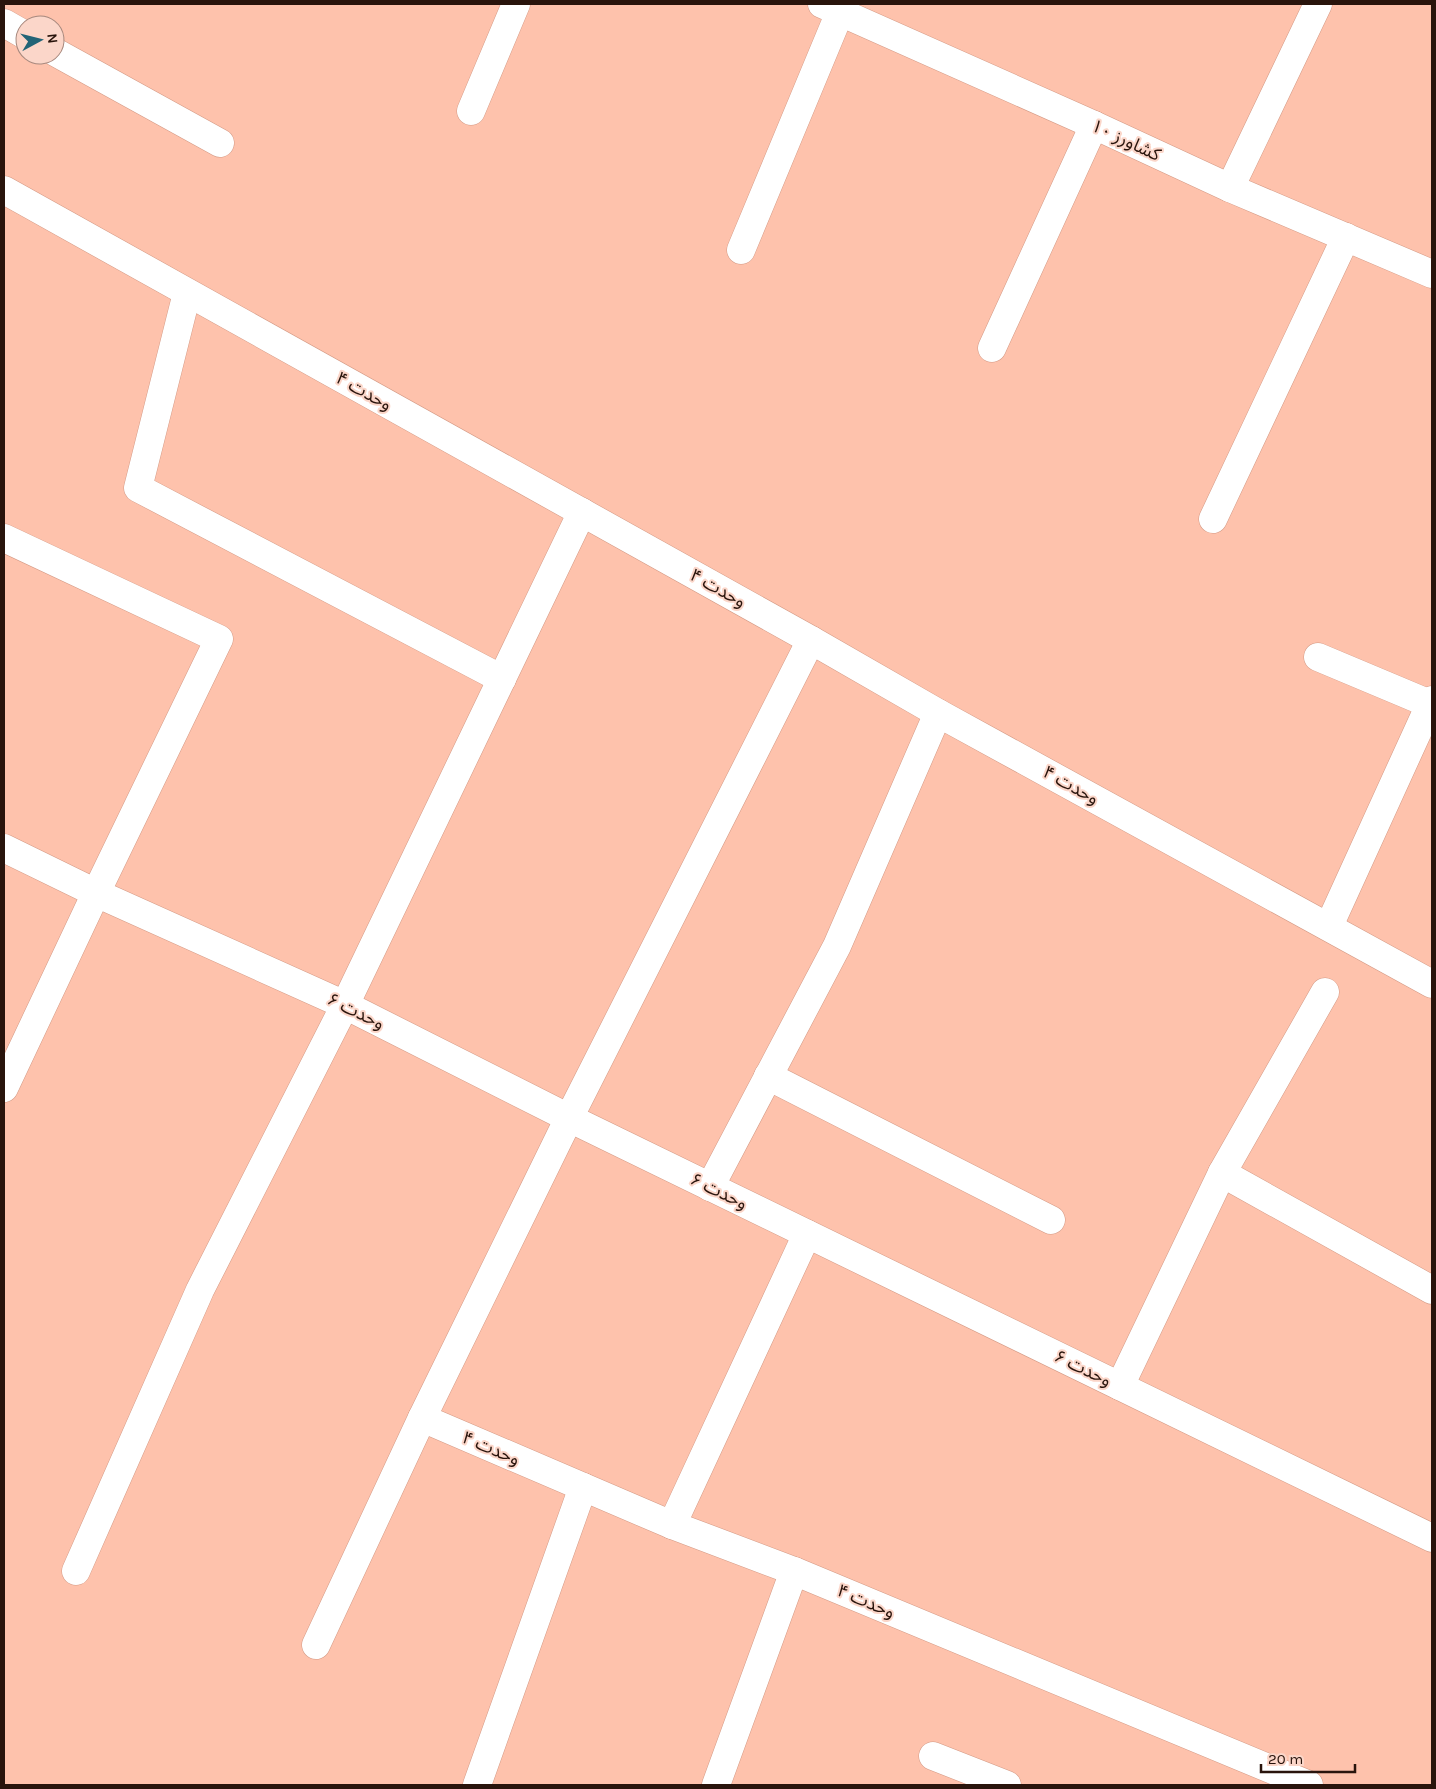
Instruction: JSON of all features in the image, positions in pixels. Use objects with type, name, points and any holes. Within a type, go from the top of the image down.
[{"type":"street","points":[[471,111],[516,4]]},
{"type":"street","points":[[1230,188],[1318,4]]},
{"type":"street","points":[[741,250],[831,8]]},
{"type":"street","name":"کشاورز ۱۰","points":[[831,8],[1094,125],[1230,188],[1432,274]]},
{"type":"street","points":[[4,23],[15,29]]},
{"type":"street","points":[[65,58],[220,143]]},
{"type":"street","points":[[992,348],[1094,125]]},
{"type":"street","name":"وحدت ۴","points":[[4,190],[812,640],[938,713],[1432,984]]},
{"type":"street","points":[[1213,519],[1346,237]]},
{"type":"street","points":[[187,293],[138,488],[502,679]]},
{"type":"street","points":[[76,1571],[200,1290],[346,1005],[582,512]]},
{"type":"street","points":[[4,538],[219,639],[4,1088]]},
{"type":"street","points":[[316,1645],[422,1418],[569,1118],[812,640]]},
{"type":"street","points":[[1318,657],[1431,702],[1329,926]]},
{"type":"street","points":[[710,1187],[837,946],[938,713]]},
{"type":"street","name":"وحدت ۶","points":[[4,848],[96,894],[346,1005],[569,1118],[1432,1538]]},
{"type":"street","points":[[1120,1386],[1222,1173],[1325,992]]},
{"type":"street","points":[[768,1076],[1051,1220]]},
{"type":"street","points":[[1222,1173],[1432,1290]]},
{"type":"street","points":[[672,1525],[807,1234]]},
{"type":"street","name":"وحدت ۴","points":[[422,1418],[672,1525],[794,1571],[1309,1785]]},
{"type":"street","points":[[477,1785],[582,1487]]},
{"type":"street","points":[[716,1785],[794,1571]]},
{"type":"street","points":[[933,1756],[1007,1785]]}]
